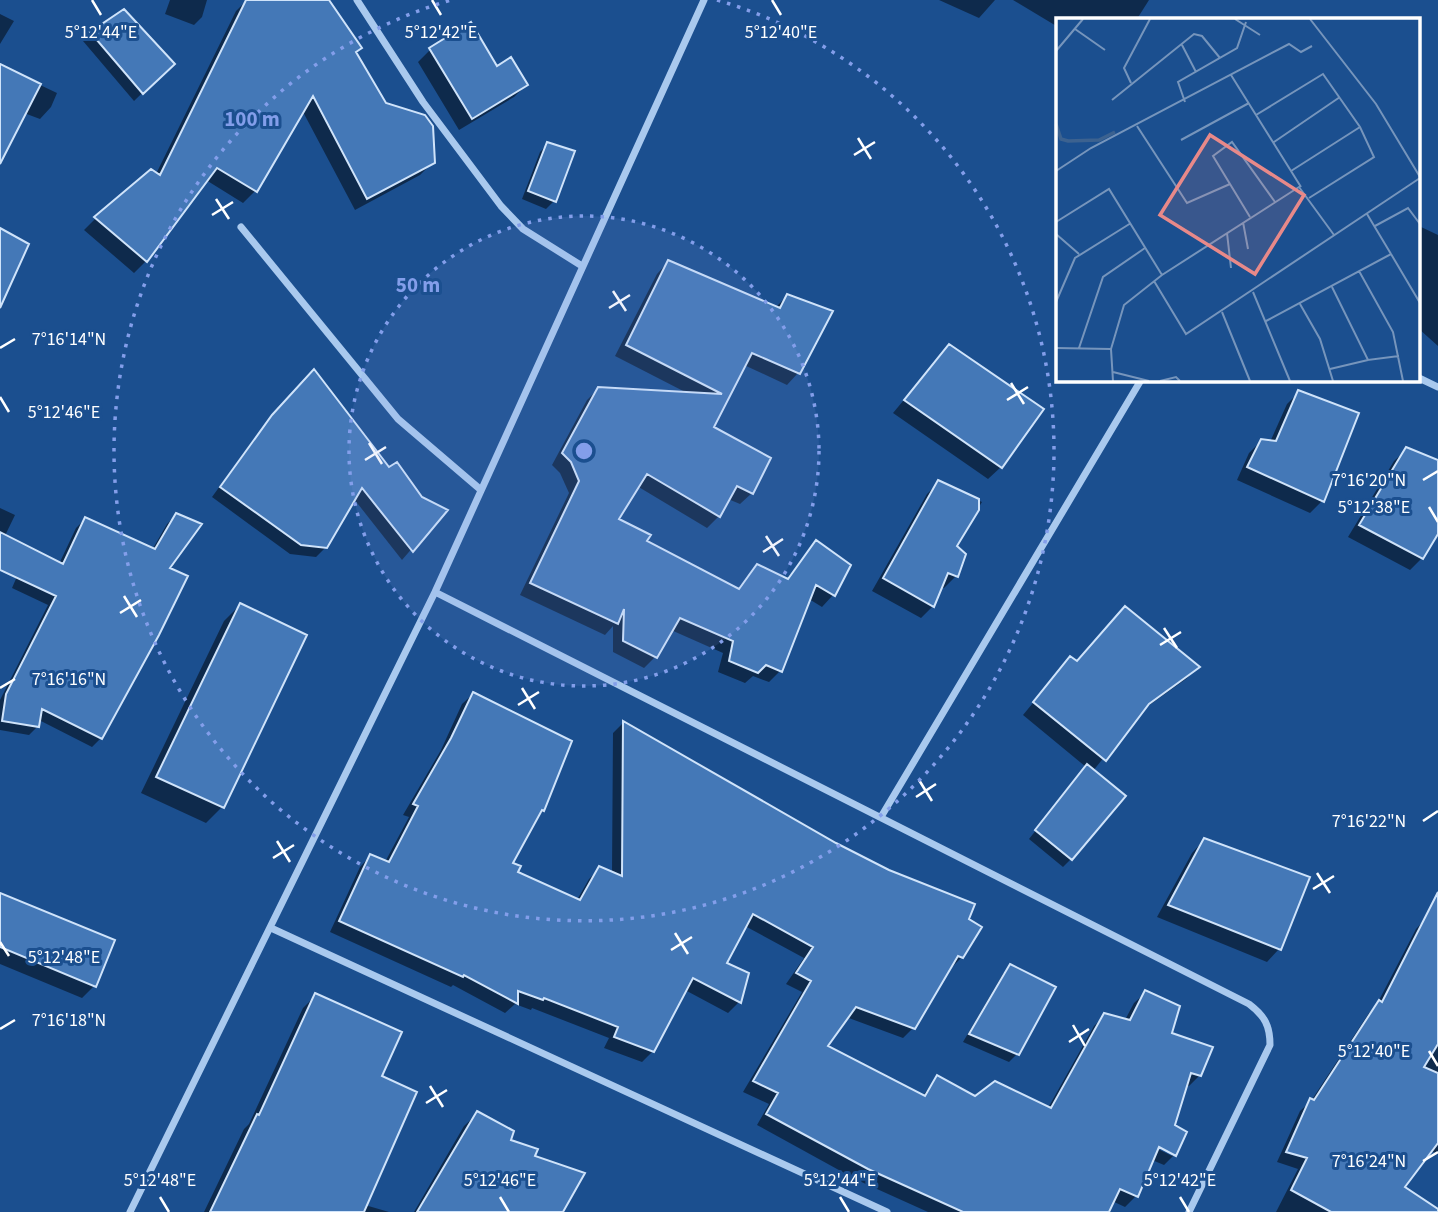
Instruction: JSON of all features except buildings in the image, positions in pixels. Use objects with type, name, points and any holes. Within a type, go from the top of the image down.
[{"type":"street","points":[[357,0],[423,102],[501,206],[523,229],[582,266]]},
{"type":"street","points":[[131,1212],[435,592],[704,0]]},
{"type":"street","points":[[241,227],[398,419],[481,490]]},
{"type":"street","points":[[1420,378],[1438,387]]},
{"type":"street","points":[[881,817],[1140,382]]},
{"type":"street","points":[[435,592],[1249,1004],[1261,1013],[1270,1029],[1270,1045],[1189,1212]]},
{"type":"street","points":[[271,928],[887,1212]]}]
